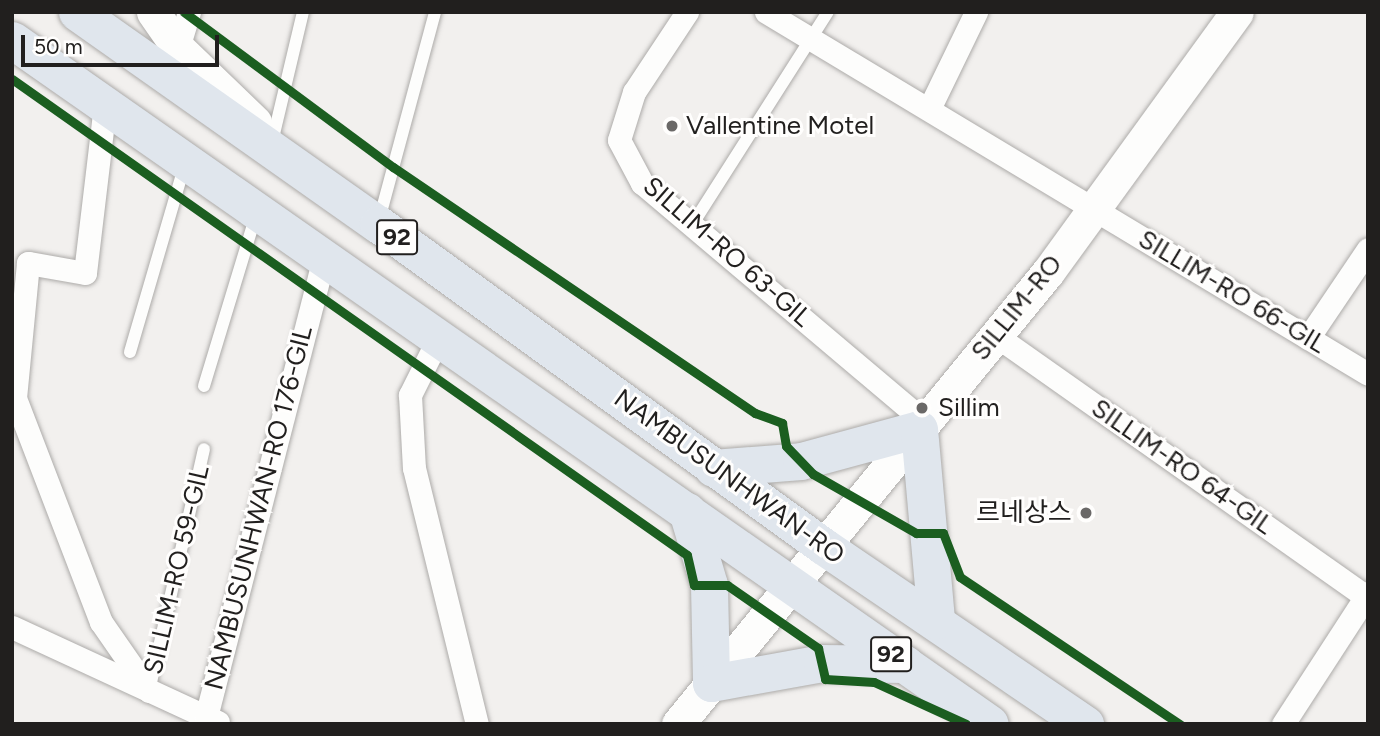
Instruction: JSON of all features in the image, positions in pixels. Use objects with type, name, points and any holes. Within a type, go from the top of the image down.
[{"type":"main road","name":"NAMBUSUNHWAN-RO","points":[[77,12],[378,224],[823,546],[936,620],[1085,724]]},
{"type":"main road","points":[[153,12],[178,48],[273,138],[378,224]]},
{"type":"main road","name":"SILLIM-RO","points":[[678,724],[1097,209],[1237,12]]},
{"type":"main road","name":"NAMBUSUNHWAN-RO","points":[[12,40],[687,511],[923,680],[990,724]]},
{"type":"main road","points":[[713,468],[801,461],[922,426],[936,620]]},
{"type":"main road","points":[[687,511],[709,586],[711,683],[821,663],[923,680]]},
{"type":"street","points":[[178,48],[189,12]]},
{"type":"street","name":"SILLIM-RO 63-GIL","points":[[687,12],[634,92],[620,140],[642,183],[694,222],[922,426]]},
{"type":"street","name":"SILLIM-RO 66-GIL","points":[[766,12],[1368,374]]},
{"type":"street","points":[[929,109],[976,12]]},
{"type":"street","points":[[106,106],[85,273],[20,262],[15,398],[102,622],[149,691]]},
{"type":"street","points":[[1308,338],[1368,250]]},
{"type":"street","name":"NAMBUSUNHWAN-RO 176-GIL","points":[[214,720],[324,258]]},
{"type":"street","name":"SILLIM-RO 64-GIL","points":[[995,335],[1367,596]]},
{"type":"street","points":[[438,339],[410,395],[414,468],[477,724]]},
{"type":"street","points":[[1283,724],[1367,596]]},
{"type":"street","name":"SILLIM-RO 59-GIL","points":[[12,628],[214,720]]},
{"type":"street","name":"NAMBUSUNHWAN-RO","points":[[923,680],[978,724]]},
{"type":"lane","points":[[273,138],[303,12]]},
{"type":"lane","points":[[378,224],[435,12]]},
{"type":"lane","points":[[694,222],[814,40],[828,12]]},
{"type":"lane","points":[[130,352],[186,162]]},
{"type":"lane","points":[[204,386],[257,211]]},
{"type":"lane","name":"SILLIM-RO 59-GIL","points":[[149,691],[204,449]]},
{"type":"lane","points":[[923,680],[957,717],[953,724]]},
{"type":"cycle path","points":[[184,12],[393,167],[755,413],[782,423],[786,446],[813,474],[916,533],[943,533],[960,577],[1180,724]]},
{"type":"cycle path","points":[[12,79],[687,555],[694,585],[727,585],[818,648],[825,679],[874,682],[966,724]]},
{"type":"place","name":"Vallentine Motel","points":[[672,126]]},
{"type":"place","name":"Sillim","points":[[922,408]]},
{"type":"place","name":"르네상스","points":[[1086,513]]}]
